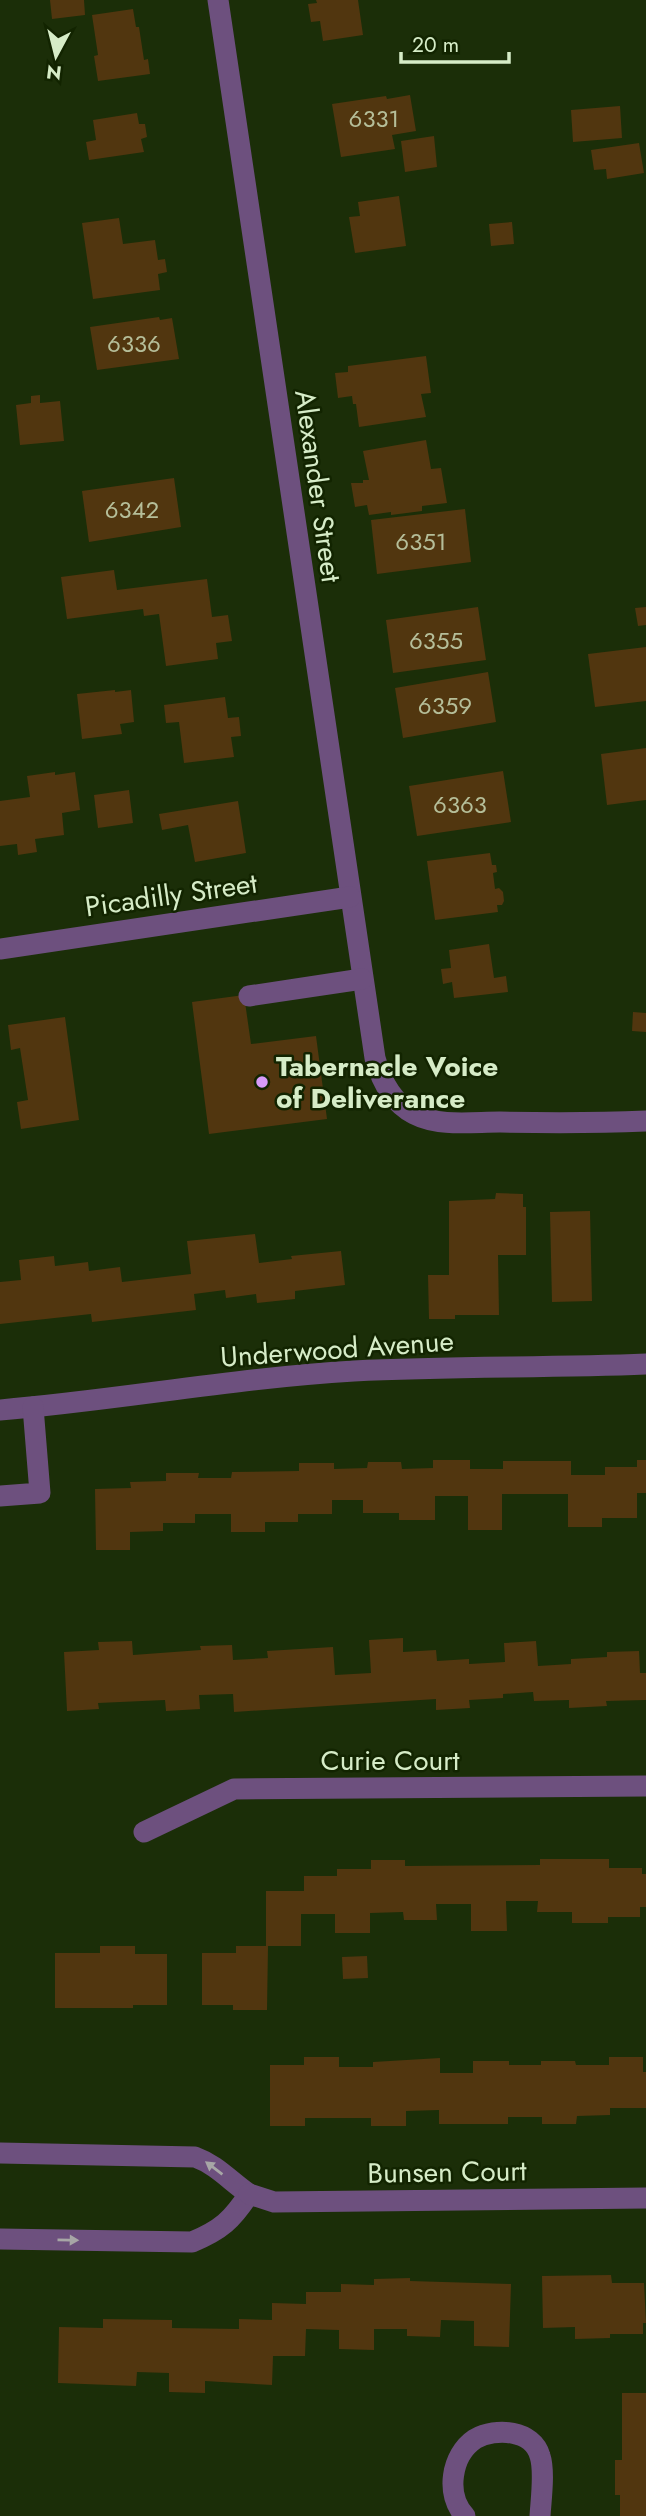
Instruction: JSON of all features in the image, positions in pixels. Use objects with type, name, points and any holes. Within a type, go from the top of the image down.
[{"type":"street","name":"Alexander Street","points":[[218,0],[362,979]]},
{"type":"street","name":"Picadilly Street","points":[[0,949],[350,897]]},
{"type":"street","points":[[249,996],[362,979],[374,1058],[380,1078],[398,1102],[414,1114],[438,1122],[646,1121]]},
{"type":"street","name":"Underwood Avenue","points":[[0,1410],[355,1371],[646,1364]]},
{"type":"street","points":[[0,1496],[40,1493],[33,1407]]},
{"type":"street","name":"Curie Court","points":[[144,1832],[234,1788],[646,1786]]},
{"type":"street","name":"Bunsen Court","points":[[0,2153],[194,2157],[211,2163],[249,2194],[274,2202],[646,2198]]},
{"type":"street","points":[[0,2239],[192,2242],[217,2232],[236,2215],[249,2194]]},
{"type":"street","points":[[466,2516],[453,2493],[453,2472],[462,2453],[475,2439],[500,2431],[522,2435],[535,2445],[541,2457],[540,2516]]},
{"type":"building","points":[[50,0],[84,0],[85,15],[52,19]]},
{"type":"building","points":[[316,0],[358,0],[363,35],[323,41],[320,21],[311,22],[308,4],[317,3]]},
{"type":"building","points":[[133,9],[144,60],[148,59],[150,74],[98,81],[94,56],[98,55],[92,15]]},
{"type":"building","points":[[410,95],[416,131],[392,135],[395,149],[341,157],[332,104]]},
{"type":"building","points":[[620,106],[622,138],[573,142],[571,110]]},
{"type":"building","points":[[137,113],[139,124],[145,124],[147,137],[141,139],[144,152],[89,160],[86,142],[96,140],[93,120]]},
{"type":"building","points":[[434,136],[437,167],[405,172],[401,141]]},
{"type":"building","points":[[639,143],[644,173],[607,179],[606,169],[594,170],[591,150]]},
{"type":"building","points":[[399,196],[406,246],[355,253],[349,217],[360,216],[358,202]]},
{"type":"building","points":[[119,218],[123,244],[155,240],[158,260],[165,259],[167,272],[158,274],[160,290],[93,299],[82,223]]},
{"type":"building","points":[[512,222],[514,244],[491,246],[489,224]]},
{"type":"building","points":[[159,317],[160,320],[172,318],[179,359],[97,370],[90,327]]},
{"type":"building","points":[[426,356],[431,393],[421,394],[426,417],[359,427],[356,404],[353,404],[352,396],[338,398],[335,373],[348,372],[348,366]]},
{"type":"building","points":[[40,395],[40,403],[60,401],[64,441],[20,445],[16,405],[31,403],[31,396]]},
{"type":"building","points":[[426,440],[431,469],[441,468],[447,503],[422,506],[422,511],[391,515],[391,512],[369,515],[367,505],[355,507],[351,483],[369,480],[363,451]]},
{"type":"building","points":[[174,478],[181,527],[89,542],[82,491]]},
{"type":"building","points":[[465,509],[471,562],[377,574],[371,520]]},
{"type":"building","points":[[114,570],[117,590],[207,579],[212,617],[228,615],[232,641],[216,643],[218,659],[166,666],[159,614],[144,616],[143,609],[67,619],[61,577]]},
{"type":"building","points":[[478,607],[486,660],[393,673],[386,620]]},
{"type":"building","points":[[646,607],[646,625],[638,626],[635,608]]},
{"type":"building","points":[[646,647],[646,701],[595,707],[588,654]]},
{"type":"building","points":[[488,672],[496,722],[403,738],[395,688]]},
{"type":"building","points":[[131,690],[134,722],[120,724],[122,734],[82,739],[77,694]]},
{"type":"building","points":[[225,697],[228,718],[239,717],[241,736],[231,737],[234,757],[184,763],[179,722],[166,723],[164,705]]},
{"type":"building","points":[[646,748],[646,800],[607,805],[601,754]]},
{"type":"building","points":[[503,771],[511,822],[417,836],[409,786]]},
{"type":"building","points":[[55,772],[55,775],[75,772],[80,810],[62,813],[64,835],[35,839],[37,852],[18,855],[17,844],[0,846],[0,801],[30,797],[27,776]]},
{"type":"building","points":[[129,790],[133,823],[98,828],[94,795]]},
{"type":"building","points":[[238,801],[246,853],[195,862],[188,825],[162,830],[159,814]]},
{"type":"building","points":[[490,853],[492,865],[496,865],[497,872],[493,873],[495,889],[499,888],[503,892],[504,901],[502,905],[497,905],[498,912],[435,920],[427,861]]},
{"type":"building","points":[[489,944],[494,978],[506,976],[508,992],[454,998],[452,982],[443,984],[441,969],[451,968],[449,950]]},
{"type":"building","name":"Tabernacle Voice of Deliverance","points":[[244,995],[251,1044],[316,1036],[327,1119],[209,1134],[192,1002]]},
{"type":"building","points":[[633,1012],[646,1013],[646,1032],[632,1031]]},
{"type":"building","points":[[65,1017],[79,1120],[21,1129],[17,1102],[28,1100],[20,1048],[11,1050],[8,1025]]},
{"type":"building","points":[[496,1193],[523,1194],[523,1207],[526,1207],[526,1255],[498,1255],[499,1315],[455,1315],[455,1319],[429,1319],[428,1275],[449,1275],[449,1201],[495,1199]]},
{"type":"building","points":[[590,1211],[592,1301],[552,1302],[550,1212]]},
{"type":"building","points":[[255,1234],[259,1263],[292,1259],[291,1256],[341,1251],[345,1285],[295,1291],[295,1299],[257,1303],[256,1294],[226,1298],[225,1290],[194,1294],[196,1310],[92,1322],[91,1314],[0,1324],[0,1282],[21,1280],[19,1260],[54,1256],[55,1266],[88,1262],[89,1271],[120,1267],[122,1282],[191,1274],[187,1241]]},
{"type":"building","points":[[433,1460],[470,1460],[470,1469],[503,1469],[503,1461],[571,1461],[571,1475],[605,1475],[605,1467],[637,1467],[637,1460],[646,1460],[646,1493],[637,1493],[637,1518],[602,1518],[602,1527],[568,1527],[568,1494],[502,1494],[502,1530],[468,1530],[468,1496],[435,1496],[435,1520],[399,1520],[399,1513],[363,1513],[363,1500],[332,1500],[332,1514],[298,1514],[298,1522],[265,1522],[265,1532],[231,1532],[231,1514],[195,1514],[195,1523],[163,1523],[163,1531],[130,1532],[130,1550],[96,1550],[95,1489],[131,1488],[130,1482],[166,1481],[166,1473],[199,1473],[198,1478],[231,1478],[232,1472],[299,1471],[299,1463],[334,1463],[334,1469],[367,1468],[368,1462],[401,1462],[402,1469],[433,1468]]},
{"type":"building","points":[[403,1638],[403,1652],[436,1650],[437,1661],[469,1659],[469,1664],[505,1662],[504,1643],[536,1641],[538,1666],[571,1664],[571,1659],[607,1657],[607,1652],[639,1651],[640,1673],[646,1673],[646,1700],[606,1701],[607,1706],[569,1708],[569,1700],[534,1701],[533,1692],[503,1694],[503,1698],[469,1700],[470,1708],[436,1710],[436,1699],[234,1712],[233,1694],[199,1695],[200,1709],[166,1711],[165,1700],[98,1703],[99,1709],[67,1711],[64,1652],[99,1650],[98,1642],[132,1641],[133,1655],[201,1650],[200,1646],[232,1645],[233,1660],[268,1658],[267,1651],[333,1647],[335,1675],[371,1673],[369,1640]]},
{"type":"building","points":[[540,1859],[609,1859],[609,1868],[642,1868],[642,1874],[646,1874],[646,1907],[640,1907],[640,1917],[608,1917],[608,1923],[572,1923],[572,1912],[537,1912],[538,1901],[506,1901],[507,1931],[471,1931],[471,1904],[436,1904],[437,1920],[404,1920],[403,1912],[370,1913],[370,1933],[335,1933],[335,1914],[301,1914],[301,1946],[268,1946],[267,2010],[233,2010],[233,2005],[202,2005],[202,1953],[236,1953],[236,1946],[266,1946],[266,1891],[304,1891],[304,1876],[337,1876],[337,1869],[371,1869],[371,1860],[405,1860],[405,1866],[540,1865]]},
{"type":"building","points":[[100,1946],[135,1946],[135,1954],[167,1954],[167,2005],[55,2008],[55,1953],[100,1953]]},
{"type":"building","points":[[367,1956],[368,1978],[343,1979],[342,1957]]},
{"type":"building","points":[[304,2057],[339,2057],[339,2067],[373,2067],[373,2062],[440,2058],[440,2073],[473,2073],[473,2061],[509,2061],[509,2065],[541,2065],[541,2061],[575,2061],[576,2065],[609,2065],[609,2057],[643,2057],[643,2072],[646,2072],[646,2108],[610,2108],[610,2115],[577,2116],[576,2124],[542,2124],[542,2117],[508,2117],[508,2124],[439,2124],[439,2110],[406,2111],[406,2126],[371,2126],[371,2118],[305,2118],[305,2126],[270,2126],[270,2065],[304,2065]]},
{"type":"building","points":[[611,2275],[612,2283],[644,2283],[646,2323],[643,2323],[643,2334],[610,2334],[610,2338],[575,2339],[575,2327],[543,2328],[542,2276]]},
{"type":"building","points":[[410,2278],[410,2281],[511,2284],[509,2347],[474,2346],[474,2321],[441,2320],[440,2337],[407,2336],[407,2329],[374,2329],[374,2350],[339,2349],[339,2330],[306,2329],[305,2356],[273,2356],[272,2385],[205,2381],[205,2393],[169,2392],[169,2373],[137,2372],[136,2386],[58,2383],[59,2327],[103,2328],[103,2319],[172,2320],[172,2328],[239,2329],[239,2319],[272,2320],[272,2303],[306,2304],[306,2292],[341,2292],[341,2284],[374,2285],[374,2279]]},
{"type":"building","points":[[622,2393],[646,2393],[646,2516],[620,2516],[620,2495],[615,2495],[615,2460],[622,2460]]},
{"type":"place","name":"Tabernacle Voice of Deliverance","points":[[262,1082]]}]
